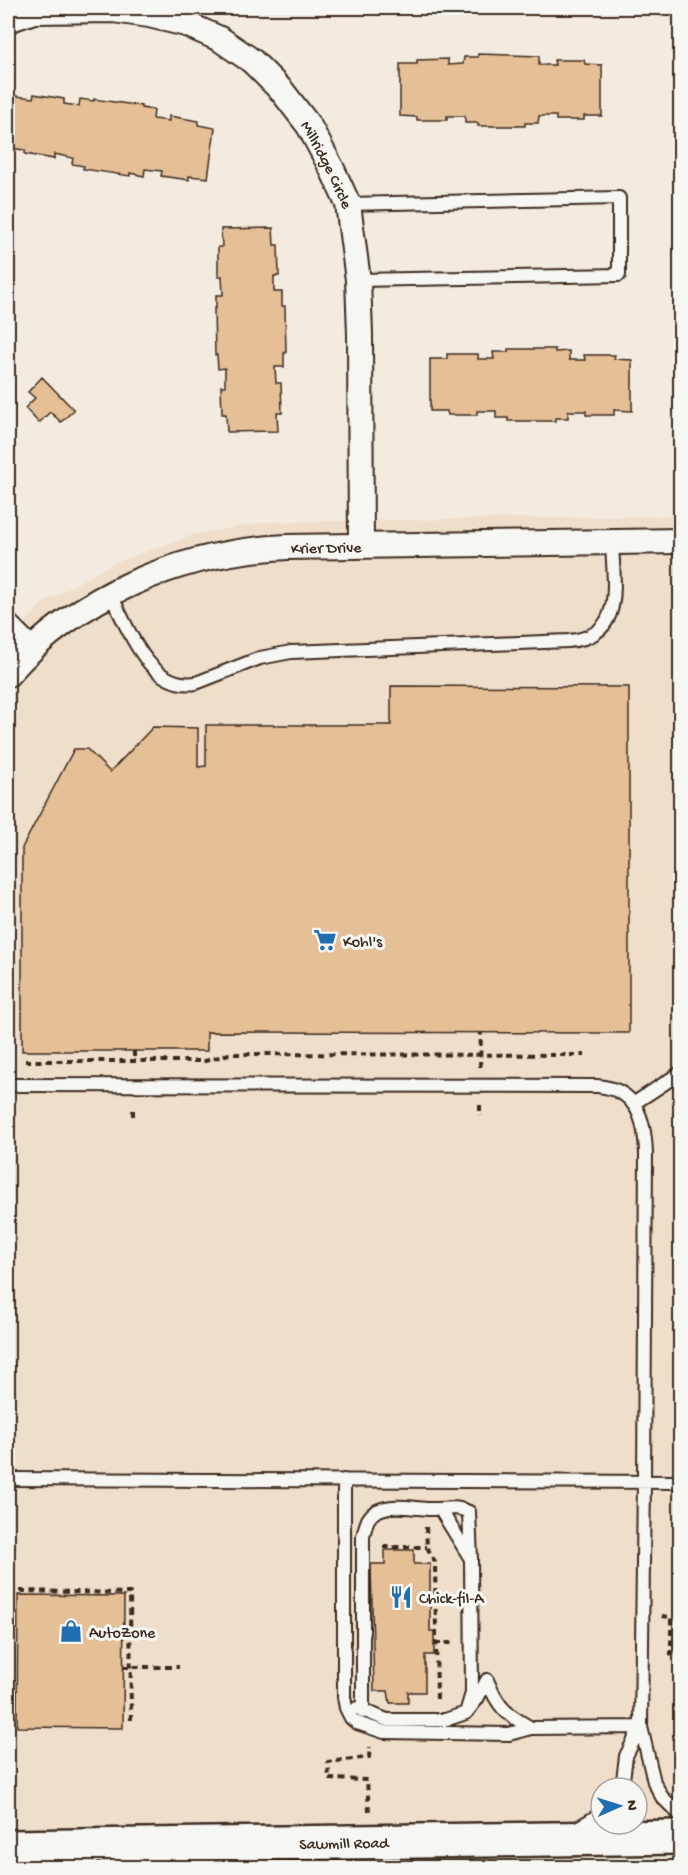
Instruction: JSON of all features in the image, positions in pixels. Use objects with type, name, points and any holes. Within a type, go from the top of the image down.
[{"type":"main road","name":"Sawmill Road","points":[[8,1847],[681,1837]]},
{"type":"street","name":"Millridge Circle","points":[[8,20],[34,11],[113,10],[149,15],[186,24],[220,39],[252,61],[282,91],[309,126],[348,204],[358,280],[361,545]]},
{"type":"street","name":"Krier Drive","points":[[8,674],[30,650],[61,625],[110,594],[165,569],[238,550],[361,545],[681,541]]},
{"type":"street","points":[[8,627],[30,650]]},
{"type":"lane","points":[[348,204],[619,198],[619,275],[358,280]]},
{"type":"lane","points":[[110,594],[149,664],[165,679],[185,685],[202,681],[260,658],[291,652],[568,642],[590,637],[599,632],[610,616],[613,595],[612,542]]},
{"type":"lane","points":[[633,1104],[681,1072]]},
{"type":"lane","points":[[8,1085],[597,1086],[614,1089],[622,1093],[633,1104],[642,1119],[645,1140],[641,1727],[654,1782],[662,1797],[681,1815]]},
{"type":"lane","points":[[8,1479],[681,1482]]},
{"type":"lane","points":[[344,1480],[345,1708],[357,1724],[395,1733],[509,1734],[531,1728],[641,1727]]},
{"type":"lane","points":[[363,1712],[363,1536],[369,1517],[381,1509],[407,1506],[434,1509],[459,1507],[469,1512],[472,1693],[466,1713]]},
{"type":"lane","points":[[434,1509],[471,1559]]},
{"type":"lane","points":[[345,1702],[363,1712],[387,1720],[445,1720],[466,1713],[487,1680],[495,1698],[506,1713],[531,1728]]},
{"type":"lane","points":[[624,1776],[626,1756],[641,1727]]},
{"type":"lane","points":[[551,1839],[589,1821]]},
{"type":"path","points":[[26,1061],[206,1061],[229,1054],[585,1055]]},
{"type":"path","points":[[434,1509],[426,1524],[427,1547],[435,1562],[437,1704]]},
{"type":"path","points":[[21,1592],[130,1593],[131,1723]]},
{"type":"path","points":[[643,1616],[671,1617],[671,1656],[679,1656]]},
{"type":"path","points":[[123,1667],[179,1667]]},
{"type":"path","points":[[369,1814],[367,1780],[329,1779],[328,1762],[369,1757],[376,1730]]},
{"type":"shaded area","points":[[680,516],[680,1818],[649,1819],[649,1776],[589,1776],[589,1819],[8,1828],[8,642],[43,603],[111,564],[196,534],[266,522]]},
{"type":"building","points":[[478,54],[539,56],[539,65],[555,65],[554,60],[584,60],[585,64],[602,65],[602,116],[584,116],[584,120],[556,120],[556,116],[539,116],[538,123],[525,123],[525,126],[478,126],[478,123],[465,123],[465,116],[447,116],[447,120],[417,120],[417,117],[400,116],[400,64],[417,64],[417,60],[448,59],[448,65],[463,64],[464,57],[478,57]]},
{"type":"building","points":[[34,94],[64,99],[64,104],[79,106],[80,99],[94,101],[94,99],[141,106],[141,108],[154,110],[153,119],[169,121],[169,116],[199,121],[198,125],[215,128],[208,178],[189,176],[189,180],[161,176],[162,171],[145,169],[144,176],[130,173],[130,176],[83,169],[84,166],[72,164],[73,158],[54,154],[54,159],[25,154],[25,150],[8,148],[16,96],[33,98]]},
{"type":"building","points":[[273,228],[274,245],[278,245],[279,276],[274,276],[274,292],[282,292],[282,306],[285,306],[284,367],[275,367],[276,383],[281,383],[282,413],[277,413],[278,431],[227,432],[226,414],[222,414],[221,386],[225,386],[225,368],[218,369],[217,355],[215,355],[214,308],[216,308],[216,295],[223,295],[222,276],[218,277],[218,247],[222,247],[221,229]]},
{"type":"building","points":[[508,349],[569,351],[569,360],[585,360],[584,355],[615,355],[614,359],[632,360],[632,411],[614,410],[614,415],[586,415],[586,411],[568,411],[568,418],[555,418],[555,421],[508,421],[508,418],[496,418],[496,411],[477,411],[477,415],[448,415],[447,411],[430,411],[430,359],[447,359],[447,354],[478,354],[478,359],[494,359],[493,352],[508,352]]},
{"type":"building","points":[[42,377],[74,410],[61,422],[50,412],[39,423],[25,408],[35,398],[28,392]]},
{"type":"building","name":"Kohl's","points":[[391,686],[629,687],[629,1033],[207,1032],[207,1051],[22,1051],[22,848],[74,749],[87,749],[110,772],[153,727],[198,728],[198,767],[206,766],[206,725],[391,725]]},
{"type":"building","name":"Chick-fil-A","points":[[385,1550],[414,1550],[414,1564],[430,1564],[430,1631],[434,1631],[434,1655],[425,1655],[425,1692],[408,1692],[408,1703],[390,1703],[388,1691],[374,1691],[371,1564],[385,1564]]},
{"type":"building","name":"AutoZone","points":[[18,1595],[124,1596],[123,1728],[17,1727]]},
{"type":"place","name":"Kohl's","points":[[325,940]]},
{"type":"place","name":"Chick-fil-A","points":[[401,1597]]},
{"type":"place","name":"AutoZone","points":[[71,1631]]}]
